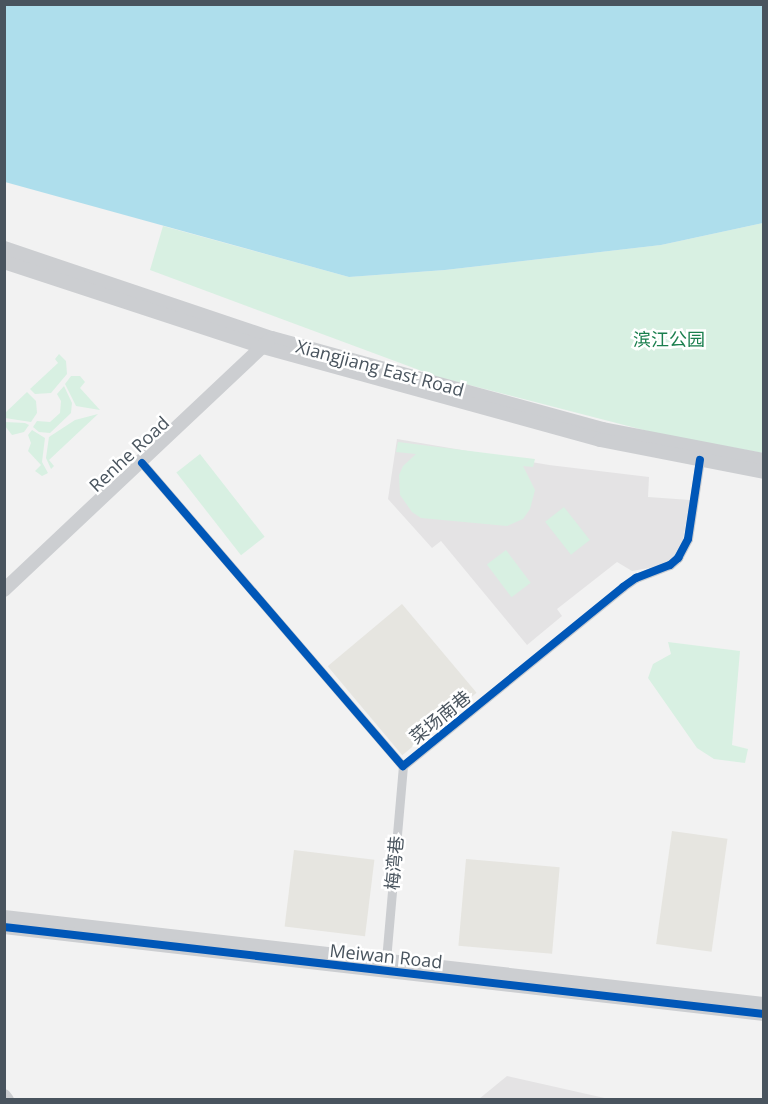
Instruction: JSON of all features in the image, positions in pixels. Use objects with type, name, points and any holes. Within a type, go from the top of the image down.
[{"type":"main road","name":"Xiangjiang East Road","points":[[4,248],[267,342],[603,429],[764,460]]},
{"type":"main road","name":"Xiangjiang East Road","points":[[4,261],[267,342],[600,440],[764,472]]},
{"type":"main road","name":"Renhe Road","points":[[4,590],[142,463],[267,342]]},
{"type":"main road","name":"Meiwan Road","points":[[4,917],[764,1004]]},
{"type":"main road","name":"Meiwan Road","points":[[4,927],[764,1014]]},
{"type":"street","name":"菜场南巷","points":[[142,463],[403,766],[623,587],[636,578],[670,565],[678,558],[688,539],[700,460]]},
{"type":"street","name":"梅湾巷","points":[[386,960],[403,766]]},
{"type":"shaded area","points":[[397,439],[549,465],[649,477],[648,497],[690,500],[682,546],[673,558],[660,566],[632,571],[617,562],[557,609],[562,616],[527,645],[441,541],[432,548],[388,499]]},
{"type":"shaded area","points":[[402,604],[477,693],[402,755],[328,666]]},
{"type":"shaded area","points":[[672,831],[727,839],[712,952],[656,944]]},
{"type":"shaded area","points":[[294,850],[374,860],[365,936],[285,926]]},
{"type":"shaded area","points":[[466,859],[560,867],[552,954],[458,946]]},
{"type":"shaded area","points":[[507,1076],[609,1099],[479,1099]]},
{"type":"green space","name":"滨江公园","points":[[763,223],[763,453],[659,434],[438,377],[150,270],[163,226],[349,277],[445,270],[661,245]]},
{"type":"green space","points":[[59,354],[66,361],[67,374],[51,393],[35,394],[30,389],[58,363],[55,359]]},
{"type":"green space","points":[[71,376],[80,376],[85,382],[80,388],[100,410],[76,406],[65,384]]},
{"type":"green space","points":[[64,386],[72,403],[71,413],[50,433],[39,432],[33,427],[37,421],[50,422],[60,413],[61,401],[57,394]]},
{"type":"green space","points":[[27,392],[36,401],[37,413],[31,422],[5,418],[5,413]]},
{"type":"green space","points":[[98,414],[49,460],[54,466],[51,469],[46,458],[49,437],[75,420]]},
{"type":"green space","points":[[5,422],[29,425],[24,432],[12,435],[5,426]]},
{"type":"green space","points":[[32,430],[45,438],[42,462],[48,473],[42,476],[35,471],[41,465],[28,451],[31,443],[28,435]]},
{"type":"green space","points":[[398,442],[535,459],[533,467],[523,466],[535,490],[530,509],[523,519],[507,526],[421,518],[412,512],[400,495],[399,475],[403,466],[416,454],[396,452]]},
{"type":"green space","points":[[200,454],[265,537],[241,555],[176,472]]},
{"type":"green space","points":[[564,507],[590,540],[571,555],[545,522]]},
{"type":"green space","points":[[506,550],[531,583],[512,597],[487,564]]},
{"type":"green space","points":[[668,642],[740,651],[732,745],[748,749],[745,763],[714,759],[697,748],[648,678],[653,664],[671,654]]},
{"type":"water","points":[[4,5],[763,5],[763,223],[661,245],[445,270],[349,277],[5,182]]},
{"type":"cycle path","points":[[142,463],[403,766],[623,587],[636,578],[670,565],[678,558],[688,539],[700,460]]},
{"type":"cycle path","points":[[4,927],[764,1014]]}]
